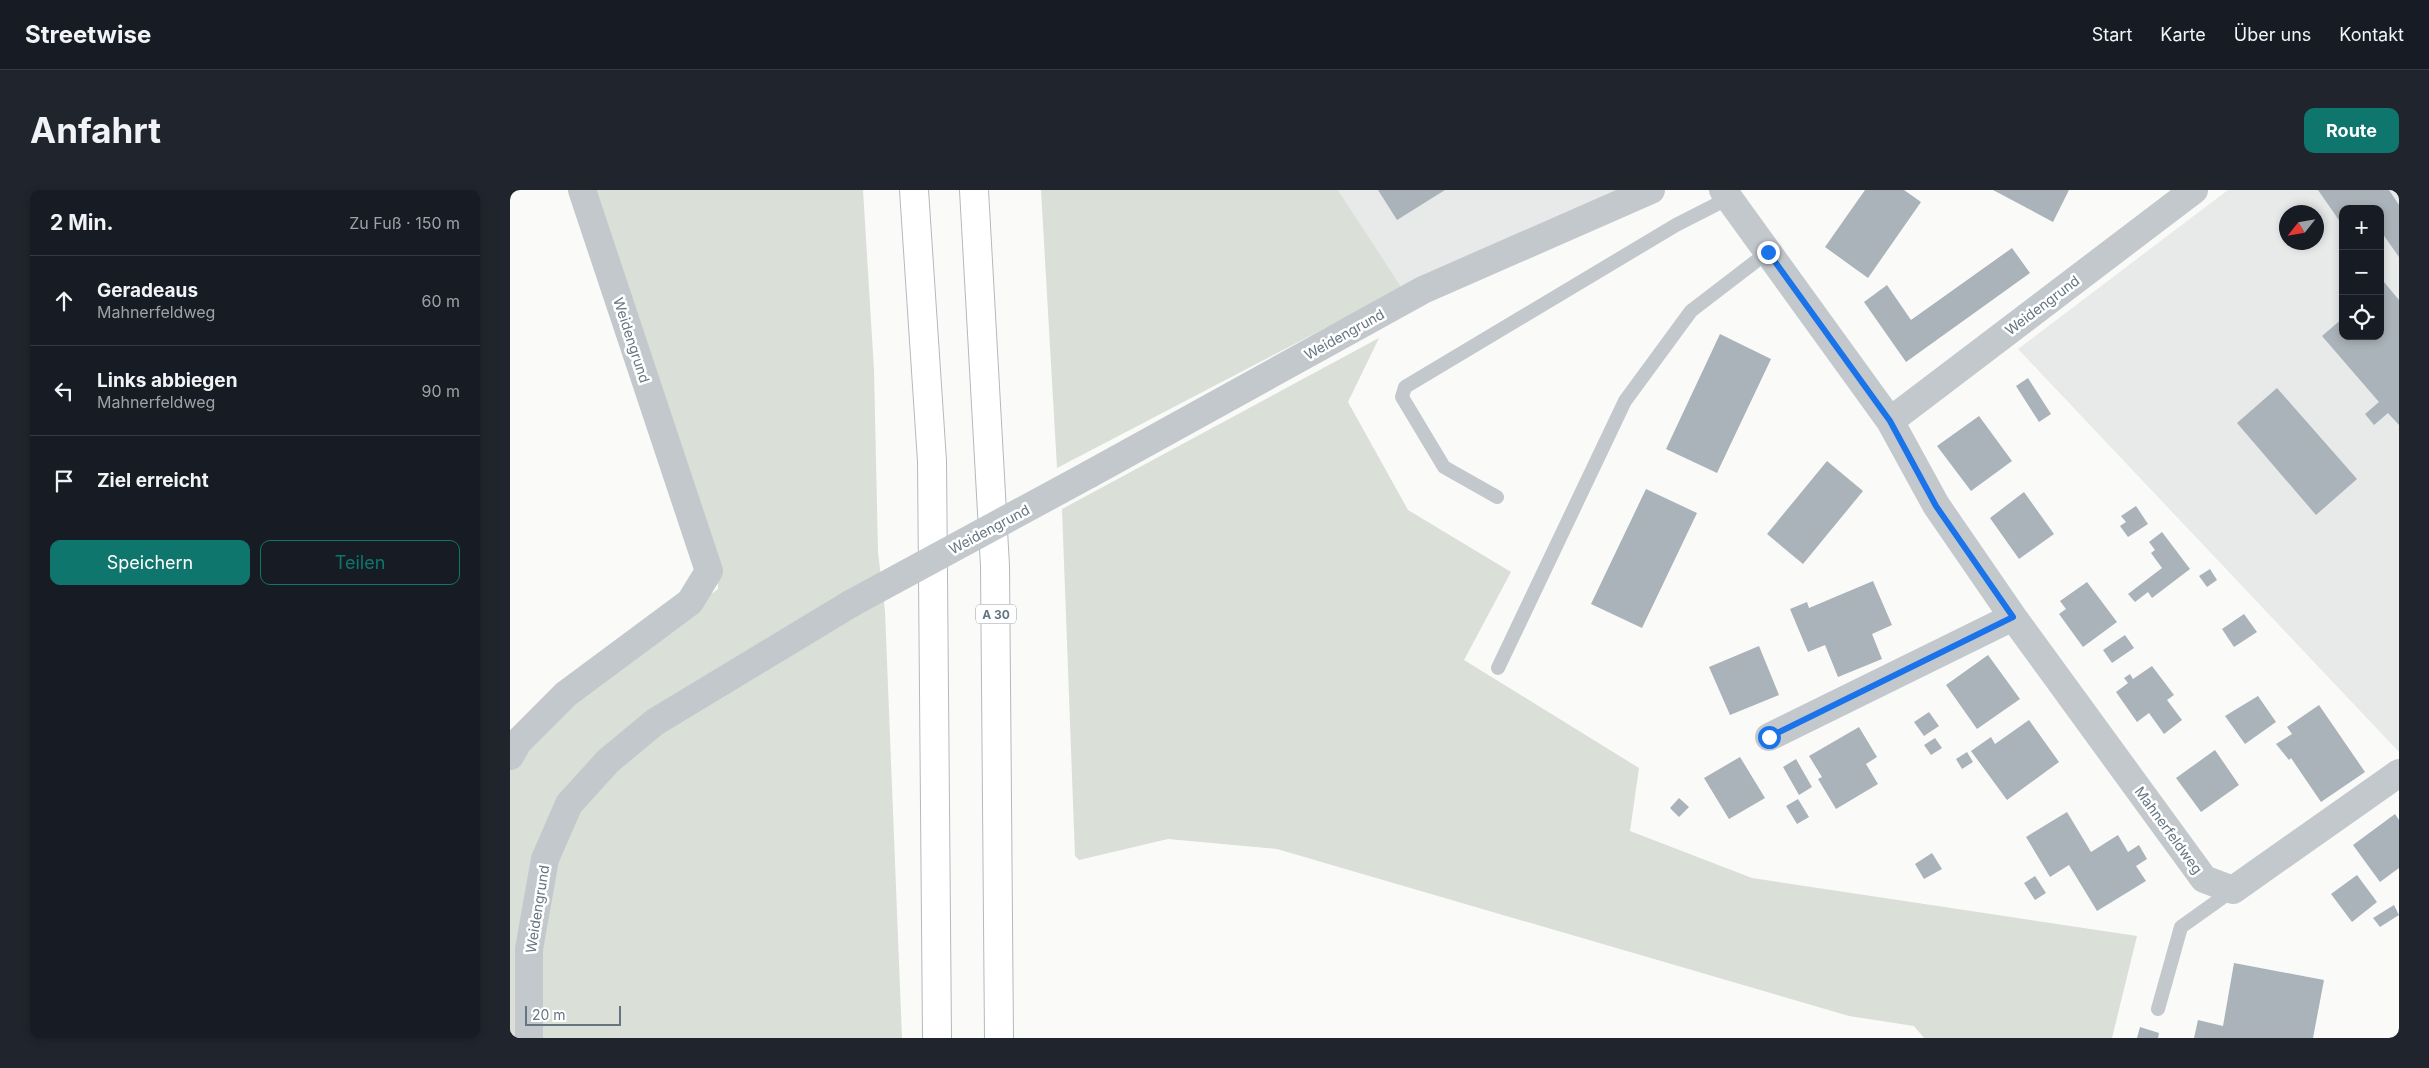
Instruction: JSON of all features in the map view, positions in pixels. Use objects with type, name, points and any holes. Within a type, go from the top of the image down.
[{"type":"highway","points":[[914,190],[932,461],[936,1038]]},
{"type":"highway","name":"A 30","points":[[974,190],[995,566],[999,1038]]},
{"type":"street","name":"Weidengrund","points":[[510,756],[518,742],[566,694],[690,602],[708,571],[582,190]]},
{"type":"street","name":"Weidengrund","points":[[529,1038],[529,950],[545,859],[569,804],[608,761],[655,722],[852,603],[1424,290],[1652,190]]},
{"type":"street","name":"Weidengrund","points":[[1890,421],[2194,190]]},
{"type":"street","name":"Mahnerfeldweg","points":[[1726,194],[1890,421],[1936,506],[2013,617],[2204,879],[2233,890]]},
{"type":"street","points":[[1769,737],[2013,617]]},
{"type":"street","points":[[2233,890],[2399,774]]},
{"type":"lane","points":[[1497,497],[1444,467],[1402,397],[1405,387],[1726,194]]},
{"type":"lane","points":[[1498,668],[1625,401],[1691,311],[1768,252]]},
{"type":"lane","points":[[2158,1009],[2181,927],[2233,890]]},
{"type":"shaded area","points":[[593,190],[863,190],[874,370],[878,552],[885,611],[902,1038],[510,1038],[510,765],[567,699],[718,589],[718,569]]},
{"type":"shaded area","points":[[1041,190],[1338,190],[1402,288],[1057,468]]},
{"type":"shaded area","points":[[1338,190],[1619,190],[1402,288]]},
{"type":"shaded area","points":[[2228,190],[2399,190],[2399,752],[2018,349]]},
{"type":"shaded area","points":[[1379,338],[1348,402],[1408,510],[1511,572],[1464,660],[1639,768],[1630,831],[1752,878],[2137,936],[2112,1038],[1924,1038],[1914,1026],[1849,1016],[1277,849],[1168,839],[1079,860],[1075,856],[1062,509]]},
{"type":"building","points":[[1378,190],[1445,190],[1397,220]]},
{"type":"building","points":[[1865,190],[1904,190],[1921,202],[1868,278],[1825,247]]},
{"type":"building","points":[[1993,190],[2069,190],[2053,222]]},
{"type":"building","points":[[2318,190],[2389,190],[2399,205],[2399,257],[2384,236],[2384,205],[2339,205],[2339,220]]},
{"type":"building","points":[[2012,248],[2030,273],[1906,362],[1864,302],[1887,285],[1911,320]]},
{"type":"building","points":[[2384,282],[2399,300],[2399,425],[2388,413],[2374,425],[2365,414],[2379,402],[2322,336],[2339,321],[2339,340],[2384,340]]},
{"type":"building","points":[[1720,334],[1771,359],[1717,473],[1666,449]]},
{"type":"building","points":[[2028,378],[2051,414],[2039,422],[2016,386]]},
{"type":"building","points":[[2277,388],[2357,479],[2316,515],[2237,423]]},
{"type":"building","points":[[1979,416],[2012,461],[1971,491],[1937,446]]},
{"type":"building","points":[[1827,461],[1863,491],[1803,564],[1767,534]]},
{"type":"building","points":[[1646,489],[1697,513],[1642,628],[1591,604]]},
{"type":"building","points":[[2024,492],[2054,534],[2019,559],[1990,518]]},
{"type":"building","points":[[2136,506],[2148,524],[2128,537],[2120,526],[2126,522],[2121,516]]},
{"type":"building","points":[[2162,532],[2190,569],[2152,598],[2148,592],[2135,602],[2128,594],[2162,568],[2151,553],[2155,550],[2149,542]]},
{"type":"building","points":[[2210,569],[2217,580],[2207,587],[2199,576]]},
{"type":"building","points":[[1873,581],[1892,625],[1872,634],[1882,659],[1838,677],[1825,645],[1808,652],[1790,609],[1807,602],[1809,608]]},
{"type":"building","points":[[2087,582],[2117,622],[2083,647],[2059,614],[2066,609],[2060,601]]},
{"type":"building","points":[[2244,614],[2257,632],[2234,647],[2222,629]]},
{"type":"building","points":[[2125,635],[2134,648],[2112,663],[2103,650]]},
{"type":"building","points":[[1759,646],[1779,695],[1730,715],[1709,667]]},
{"type":"building","points":[[1988,655],[2020,699],[1977,729],[1946,685]]},
{"type":"building","points":[[2152,666],[2174,695],[2167,700],[2182,720],[2164,734],[2149,713],[2137,722],[2116,692],[2128,683],[2124,678],[2130,674],[2133,679]]},
{"type":"building","points":[[2258,696],[2276,722],[2245,744],[2225,716]]},
{"type":"building","points":[[2319,705],[2365,772],[2321,802],[2291,758],[2289,760],[2276,744],[2292,734],[2287,727]]},
{"type":"building","points":[[1929,712],[1939,726],[1924,736],[1914,722]]},
{"type":"building","points":[[2029,720],[2059,762],[2007,800],[1971,751],[1991,737],[1995,744]]},
{"type":"building","points":[[1859,727],[1877,757],[1866,764],[1878,784],[1836,809],[1818,779],[1822,777],[1809,756]]},
{"type":"building","points":[[1935,738],[1942,748],[1931,755],[1924,745]]},
{"type":"building","points":[[2215,750],[2239,785],[2201,812],[2176,778]]},
{"type":"building","points":[[1967,752],[1973,762],[1962,769],[1956,759]]},
{"type":"building","points":[[1740,757],[1765,798],[1729,819],[1704,778]]},
{"type":"building","points":[[1796,759],[1812,787],[1799,795],[1783,767]]},
{"type":"building","points":[[1679,798],[1689,807],[1679,817],[1670,808]]},
{"type":"building","points":[[1798,799],[1809,817],[1797,824],[1786,806]]},
{"type":"building","points":[[2067,812],[2091,852],[2118,835],[2128,852],[2139,845],[2147,859],[2136,866],[2146,881],[2097,911],[2069,865],[2050,877],[2026,837]]},
{"type":"building","points":[[2395,814],[2399,820],[2399,868],[2380,882],[2353,845]]},
{"type":"building","points":[[1932,853],[1942,869],[1924,879],[1915,864]]},
{"type":"building","points":[[2357,875],[2377,902],[2352,922],[2331,894]]},
{"type":"building","points":[[2035,876],[2046,893],[2035,900],[2024,883]]},
{"type":"building","points":[[2394,905],[2399,915],[2380,927],[2373,918]]},
{"type":"building","points":[[2234,963],[2324,980],[2313,1038],[2194,1038],[2198,1020],[2223,1026]]},
{"type":"building","points":[[2140,1027],[2159,1033],[2158,1038],[2137,1038]]},
{"type":"route","points":[[1768,252],[1890,421],[1936,506],[2013,617],[1769,737]]}]
